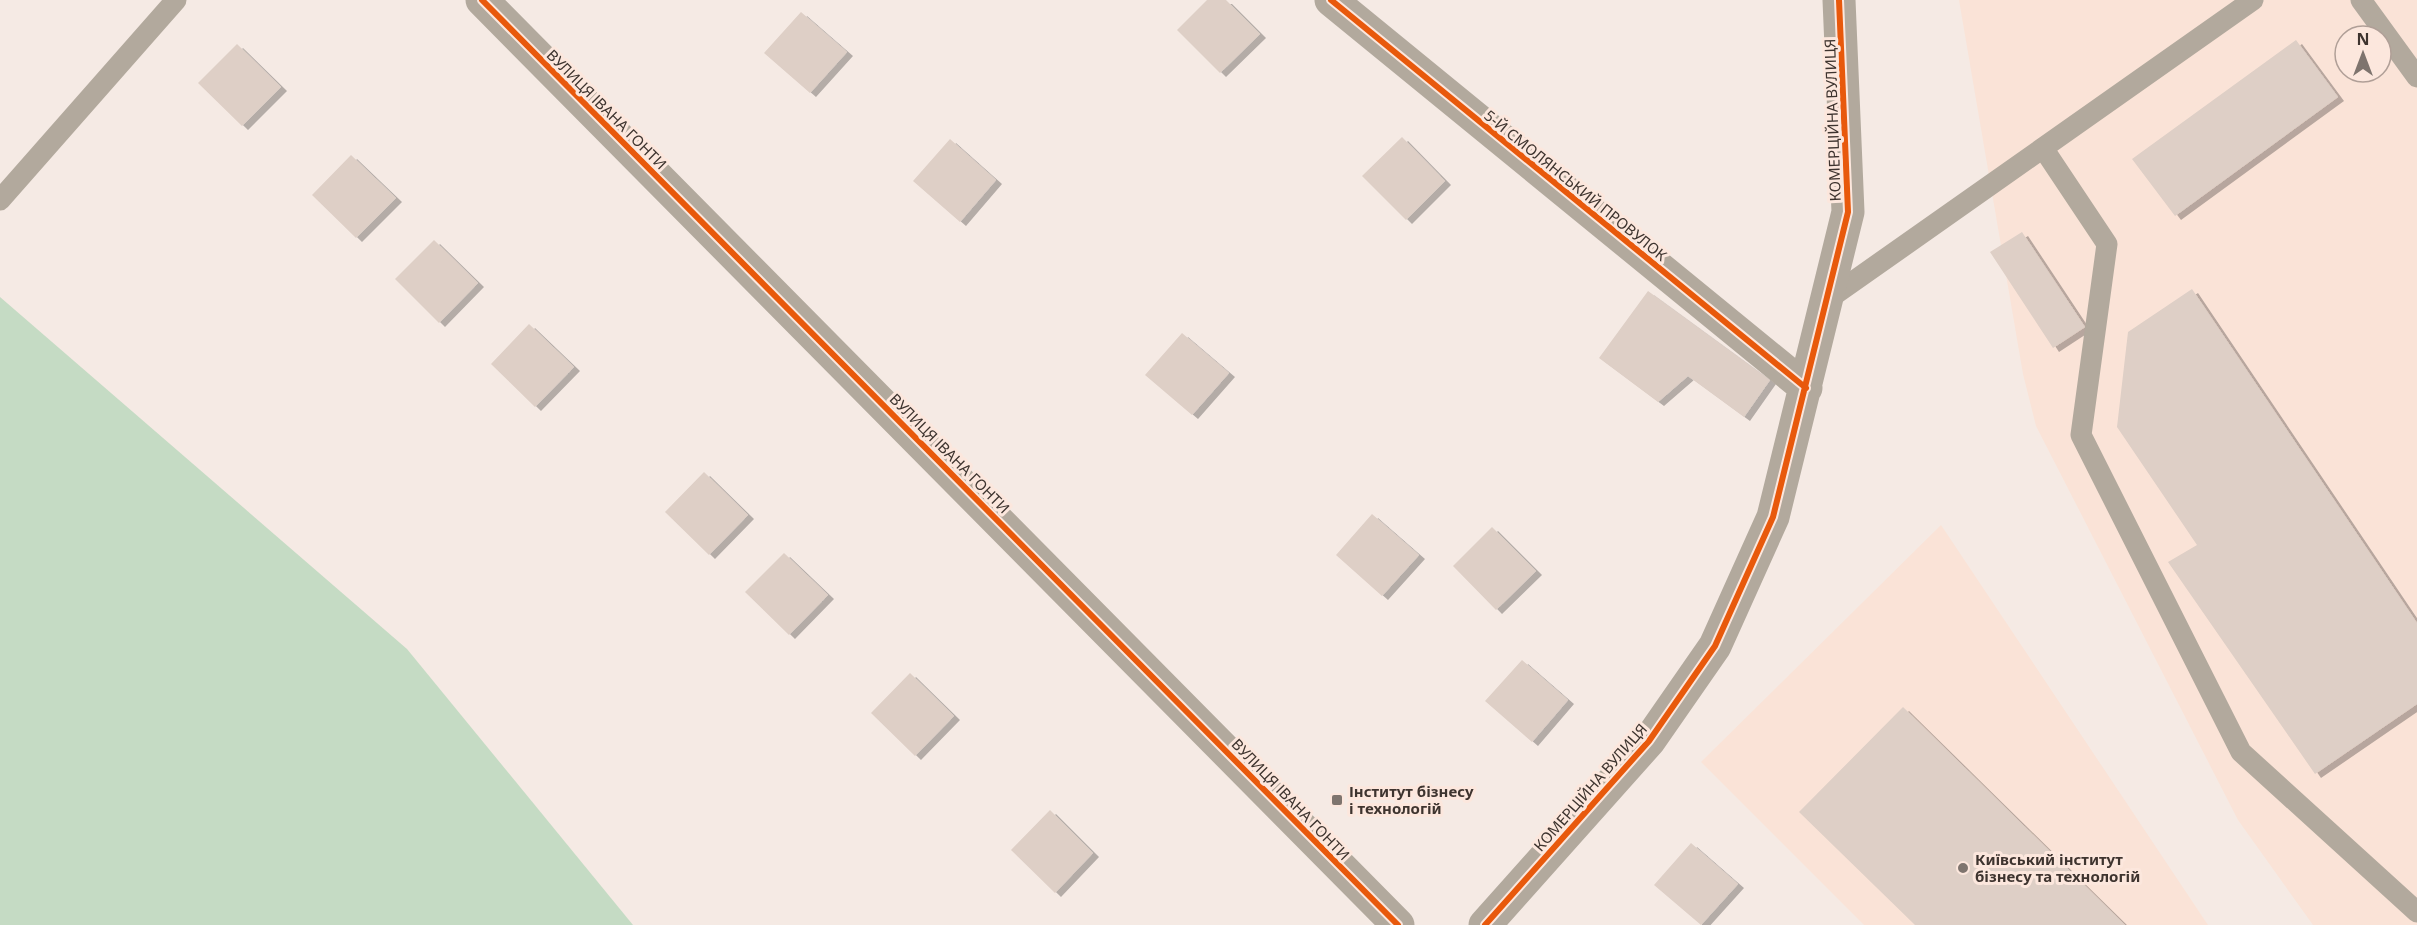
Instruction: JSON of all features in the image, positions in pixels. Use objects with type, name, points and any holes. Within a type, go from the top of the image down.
[{"type":"street","name":"ВУЛИЦЯ ІВАНА ГОНТИ","points":[[482,0],[1398,925]]},
{"type":"street","name":"5-Й СМОЛЯНСЬКИЙ ПРОВУЛОК","points":[[1331,0],[1806,388]]},
{"type":"street","name":"КОМЕРЦІЙНА ВУЛИЦЯ","points":[[1485,925],[1649,741],[1715,646],[1773,517],[1848,212],[1839,0]]},
{"type":"lane","points":[[0,200],[176,0]]},
{"type":"lane","points":[[1827,300],[2253,0]]},
{"type":"lane","points":[[2361,0],[2417,77]]},
{"type":"lane","points":[[2043,148],[2107,244],[2081,435],[2241,752],[2417,912]]},
{"type":"shaded area","points":[[1959,0],[2417,0],[2417,925],[2313,925],[2238,820],[2036,426],[2023,374]]},
{"type":"shaded area","points":[[1941,525],[2208,925],[1864,925],[1701,762]]},
{"type":"green space","points":[[0,297],[407,649],[633,925],[0,925]]},
{"type":"building","points":[[1207,0],[1226,0],[1260,34],[1220,73],[1177,30]]},
{"type":"building","points":[[801,12],[847,52],[810,93],[764,53]]},
{"type":"building","points":[[2296,40],[2338,97],[2175,216],[2132,159]]},
{"type":"building","points":[[237,44],[281,87],[242,126],[198,83]]},
{"type":"building","points":[[1402,137],[1445,181],[1406,220],[1362,176]]},
{"type":"building","points":[[950,139],[996,180],[960,222],[913,181]]},
{"type":"building","points":[[351,155],[396,198],[356,238],[312,195]]},
{"type":"building","points":[[2022,232],[2085,327],[2053,348],[1990,252]]},
{"type":"building","points":[[434,240],[478,283],[439,323],[395,279]]},
{"type":"building","points":[[2192,289],[2417,623],[2417,704],[2315,774],[2168,562],[2197,545],[2117,427],[2128,332]]},
{"type":"building","points":[[1648,291],[1770,380],[1744,417],[1688,376],[1658,402],[1599,358]]},
{"type":"building","points":[[529,324],[574,367],[535,407],[491,364]]},
{"type":"building","points":[[1182,333],[1229,373],[1192,415],[1145,375]]},
{"type":"building","points":[[704,472],[748,515],[709,555],[665,512]]},
{"type":"building","points":[[1372,514],[1419,555],[1382,596],[1336,555]]},
{"type":"building","points":[[1492,527],[1536,571],[1496,610],[1453,566]]},
{"type":"building","points":[[784,553],[828,595],[789,635],[745,592]]},
{"type":"building","points":[[1522,660],[1568,700],[1532,742],[1485,701]]},
{"type":"building","points":[[910,673],[954,716],[915,756],[871,713]]},
{"type":"building","name":"Київський інститут бізнесу та технологій","points":[[1903,707],[2125,925],[1915,925],[1799,812]]},
{"type":"building","points":[[1050,810],[1093,853],[1055,893],[1011,850]]},
{"type":"building","points":[[1691,843],[1738,884],[1701,925],[1654,885]]},
{"type":"cycle path","points":[[482,0],[1398,925]]},
{"type":"cycle path","points":[[1331,0],[1806,388]]},
{"type":"cycle path","points":[[1485,925],[1649,741],[1715,646],[1773,517],[1848,212],[1839,0]]},
{"type":"place","name":"Інститут бізнесу і технологій","points":[[1337,800]]},
{"type":"place","name":"Київський інститут бізнесу та технологій","points":[[1963,868]]}]
